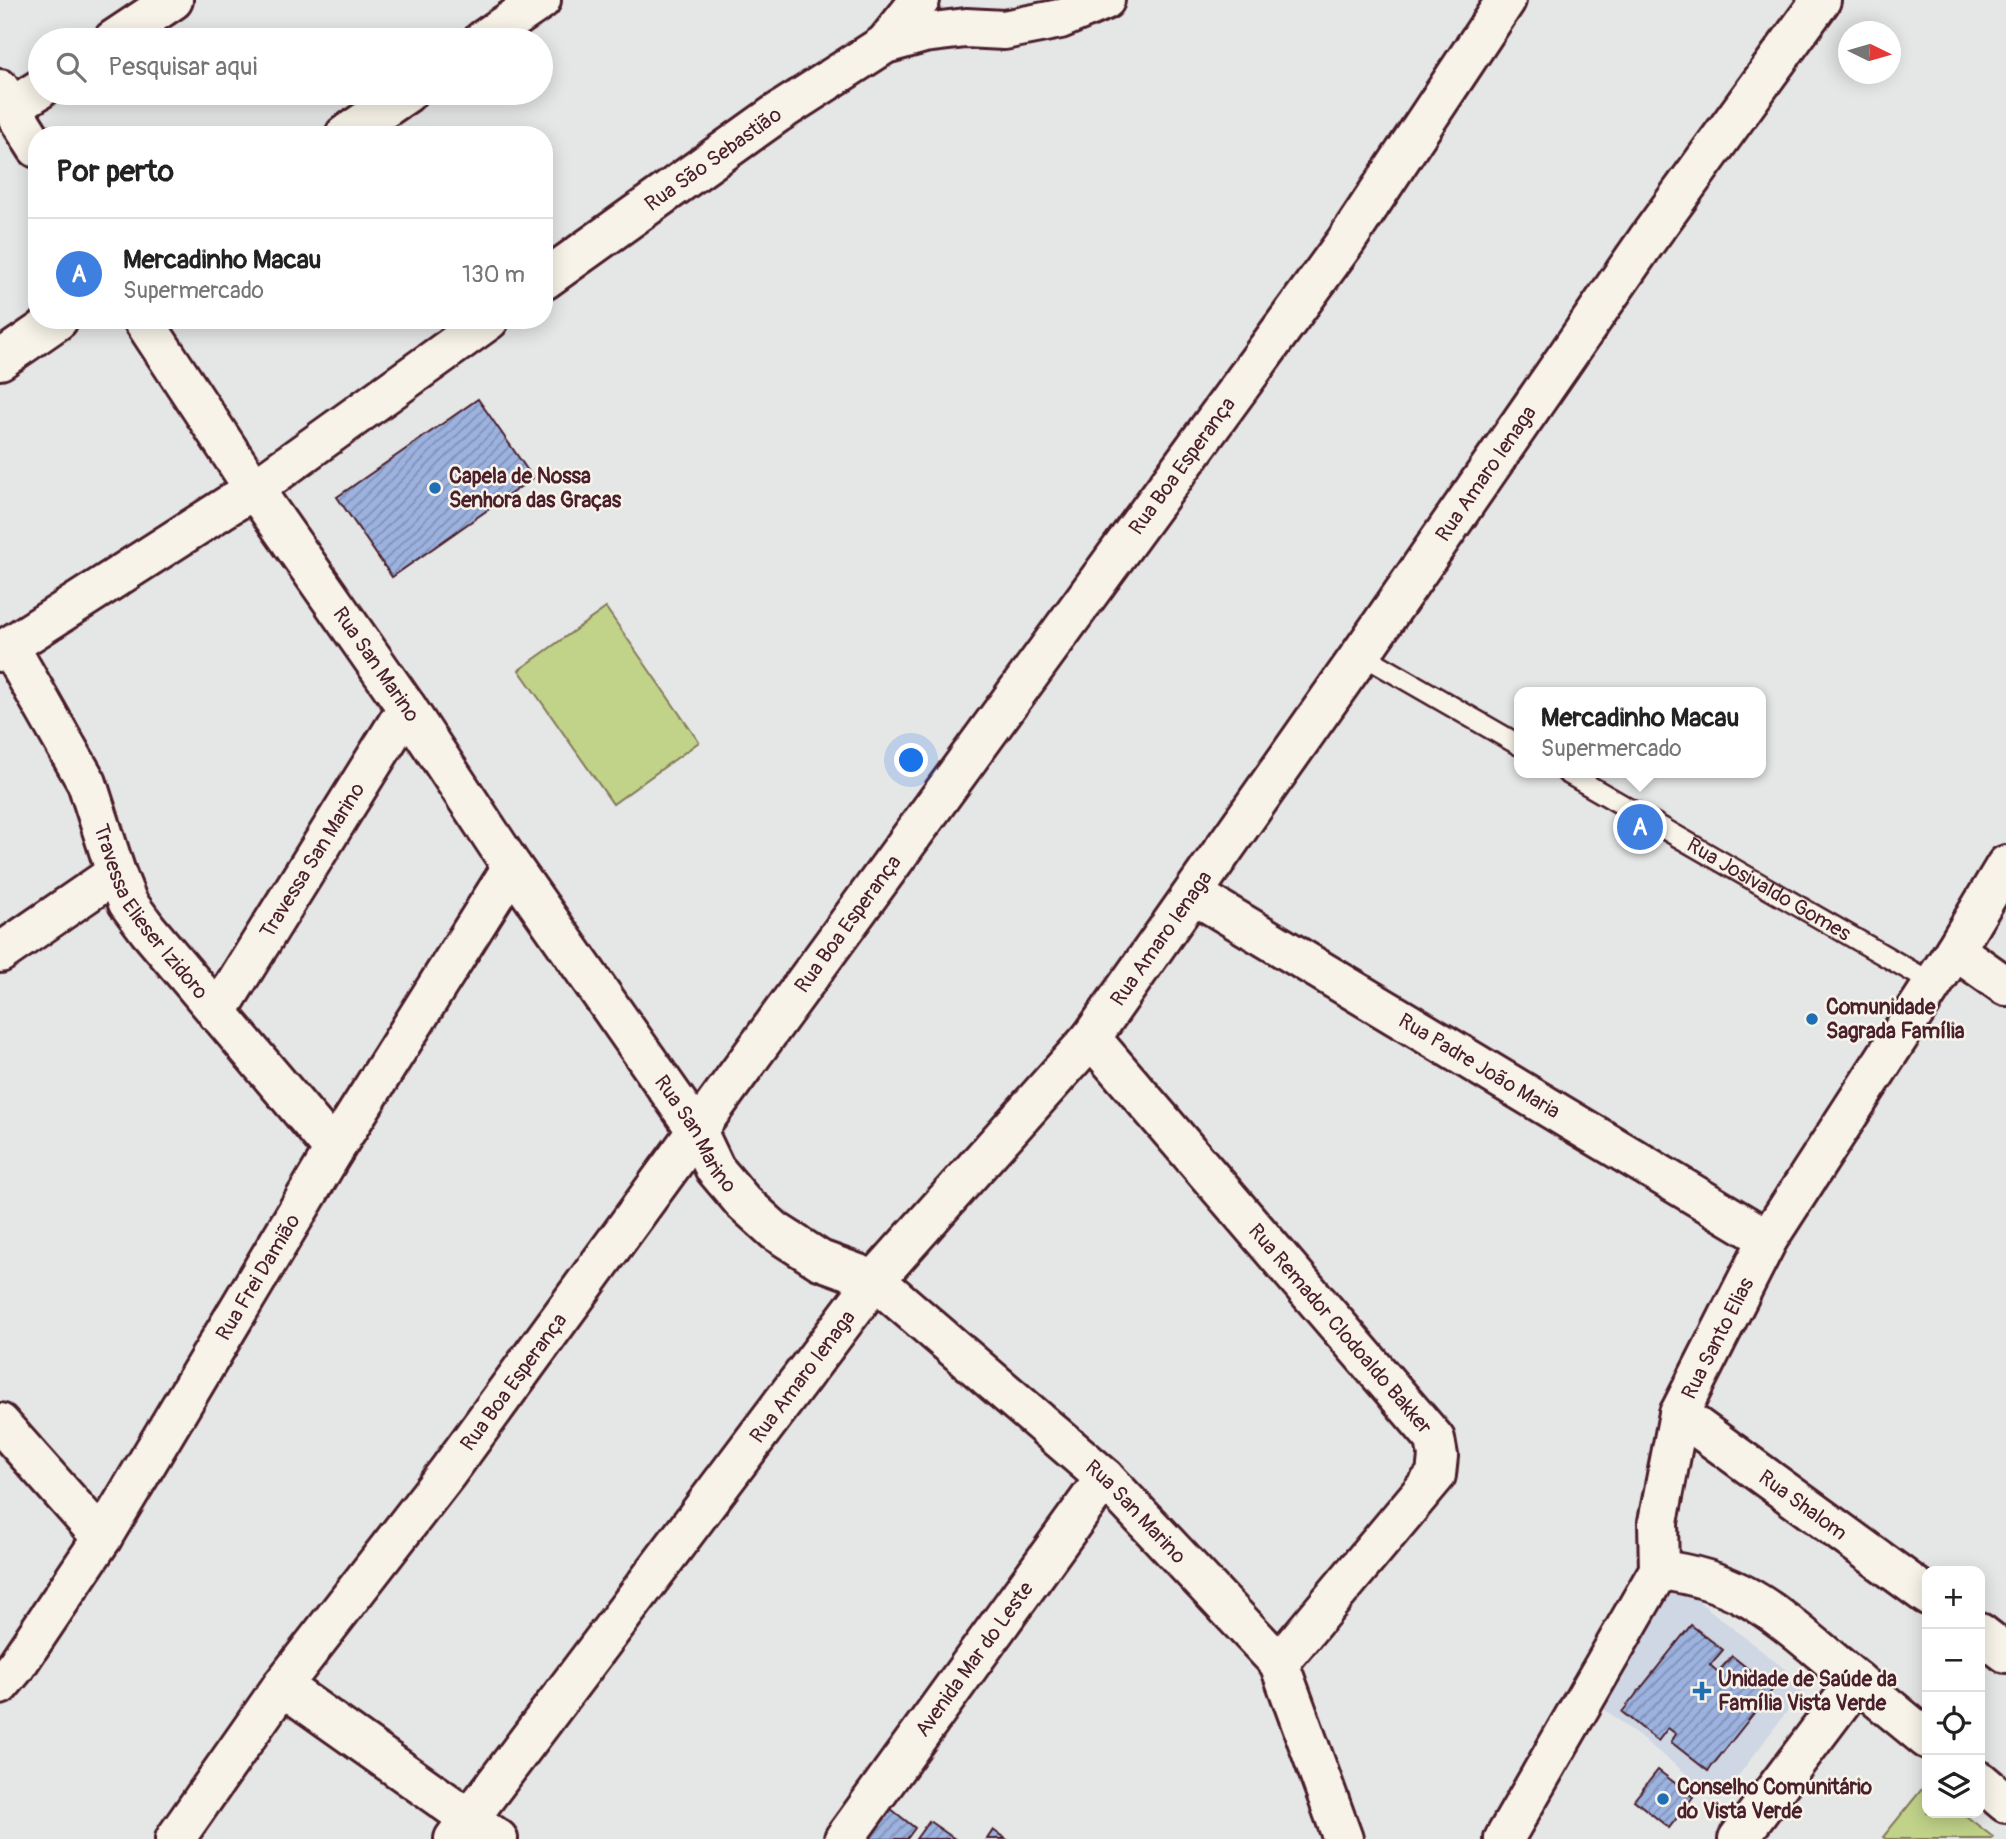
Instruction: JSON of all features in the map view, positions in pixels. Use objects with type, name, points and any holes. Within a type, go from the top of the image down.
[{"type":"street","points":[[131,28],[173,0]]},
{"type":"street","points":[[500,28],[541,0]]},
{"type":"street","name":"Rua São Sebastião","points":[[885,44],[920,0]]},
{"type":"street","name":"Rua São Sebastião","points":[[553,274],[776,114],[885,44],[924,33],[966,28],[1004,30],[1060,19],[1105,0]]},
{"type":"street","name":"Rua Boa Esperança","points":[[175,1839],[282,1686],[447,1473],[1346,241],[1506,0]]},
{"type":"street","name":"Rua Amaro Ienaga","points":[[474,1832],[875,1280],[1091,1038],[1639,252],[1821,0]]},
{"type":"street","points":[[18,95],[29,126]]},
{"type":"street","points":[[358,126],[389,105]]},
{"type":"street","points":[[0,360],[45,329]]},
{"type":"street","name":"Rua San Marino","points":[[150,329],[254,489],[696,1131],[716,1169],[743,1202],[775,1231],[820,1260],[875,1280],[1105,1478],[1279,1663],[1343,1839]]},
{"type":"street","points":[[4,649],[254,489],[476,329]]},
{"type":"street","name":"Travessa Elieser Izidoro","points":[[4,649],[87,783],[128,903],[217,1013],[334,1150]]},
{"type":"street","name":"Travessa San Marino","points":[[217,1013],[407,708]]},
{"type":"street","name":"Rua Santo Elias","points":[[1659,1570],[1658,1522],[1679,1414],[1768,1239],[1934,984],[2006,865]]},
{"type":"street","name":"Rua Frei Damião","points":[[0,1685],[16,1666],[102,1538],[334,1150],[512,867]]},
{"type":"street","points":[[0,953],[116,873]]},
{"type":"street","name":"Rua Padre João Maria","points":[[1193,894],[1768,1239]]},
{"type":"street","points":[[1955,950],[2006,986]]},
{"type":"street","name":"Rua Remador Clodoaldo Bakker","points":[[1091,1038],[1435,1439],[1438,1456],[1436,1475],[1279,1663]]},
{"type":"street","name":"Rua Shalom","points":[[1679,1414],[1922,1591]]},
{"type":"street","points":[[0,1423],[102,1538]]},
{"type":"street","name":"Avenida Mar do Leste","points":[[844,1839],[1105,1478]]},
{"type":"street","points":[[1504,1839],[1659,1570],[1710,1580],[1771,1610],[1922,1735]]},
{"type":"street","points":[[1985,1637],[2006,1653]]},
{"type":"street","points":[[1738,1839],[1857,1681]]},
{"type":"street","points":[[282,1686],[474,1832]]},
{"type":"street","points":[[1985,1786],[2006,1803]]},
{"type":"lane","points":[[1361,654],[1514,742]]},
{"type":"lane","name":"Rua Josivaldo Gomes","points":[[1576,778],[1934,984]]},
{"type":"shaded area","name":"Unidade de Saúde da Família Vista Verde","points":[[1678,1585],[1806,1686],[1720,1800],[1594,1701]]},
{"type":"green space","points":[[606,608],[699,742],[613,804],[519,670]]},
{"type":"green space","points":[[1922,1789],[1922,1818],[1968,1818],[1993,1837],[1886,1839],[1883,1837]]},
{"type":"building","name":"Capela de Nossa Senhora das Graças","points":[[478,399],[533,478],[392,577],[337,497]]},
{"type":"building","points":[[1691,1625],[1723,1650],[1710,1665],[1718,1672],[1732,1656],[1773,1689],[1708,1771],[1671,1742],[1676,1734],[1668,1728],[1658,1741],[1622,1712]]},
{"type":"building","name":"Conselho Comunitário do Vista Verde","points":[[1658,1770],[1693,1797],[1669,1828],[1634,1800]]},
{"type":"building","points":[[881,1801],[915,1828],[907,1839],[865,1839]]},
{"type":"building","points":[[929,1821],[955,1839],[916,1839]]},
{"type":"building","points":[[993,1830],[1006,1839],[987,1839]]},
{"type":"place","name":"Capela de Nossa Senhora das Graças","points":[[435,488]]},
{"type":"place","name":"Mercadinho Macau","points":[[1640,827]]},
{"type":"place","name":"Comunidade Sagrada Família","points":[[1812,1019]]},
{"type":"place","name":"Unidade de Saúde da Família Vista Verde","points":[[1702,1691]]},
{"type":"place","name":"Conselho Comunitário do Vista Verde","points":[[1663,1799]]}]
